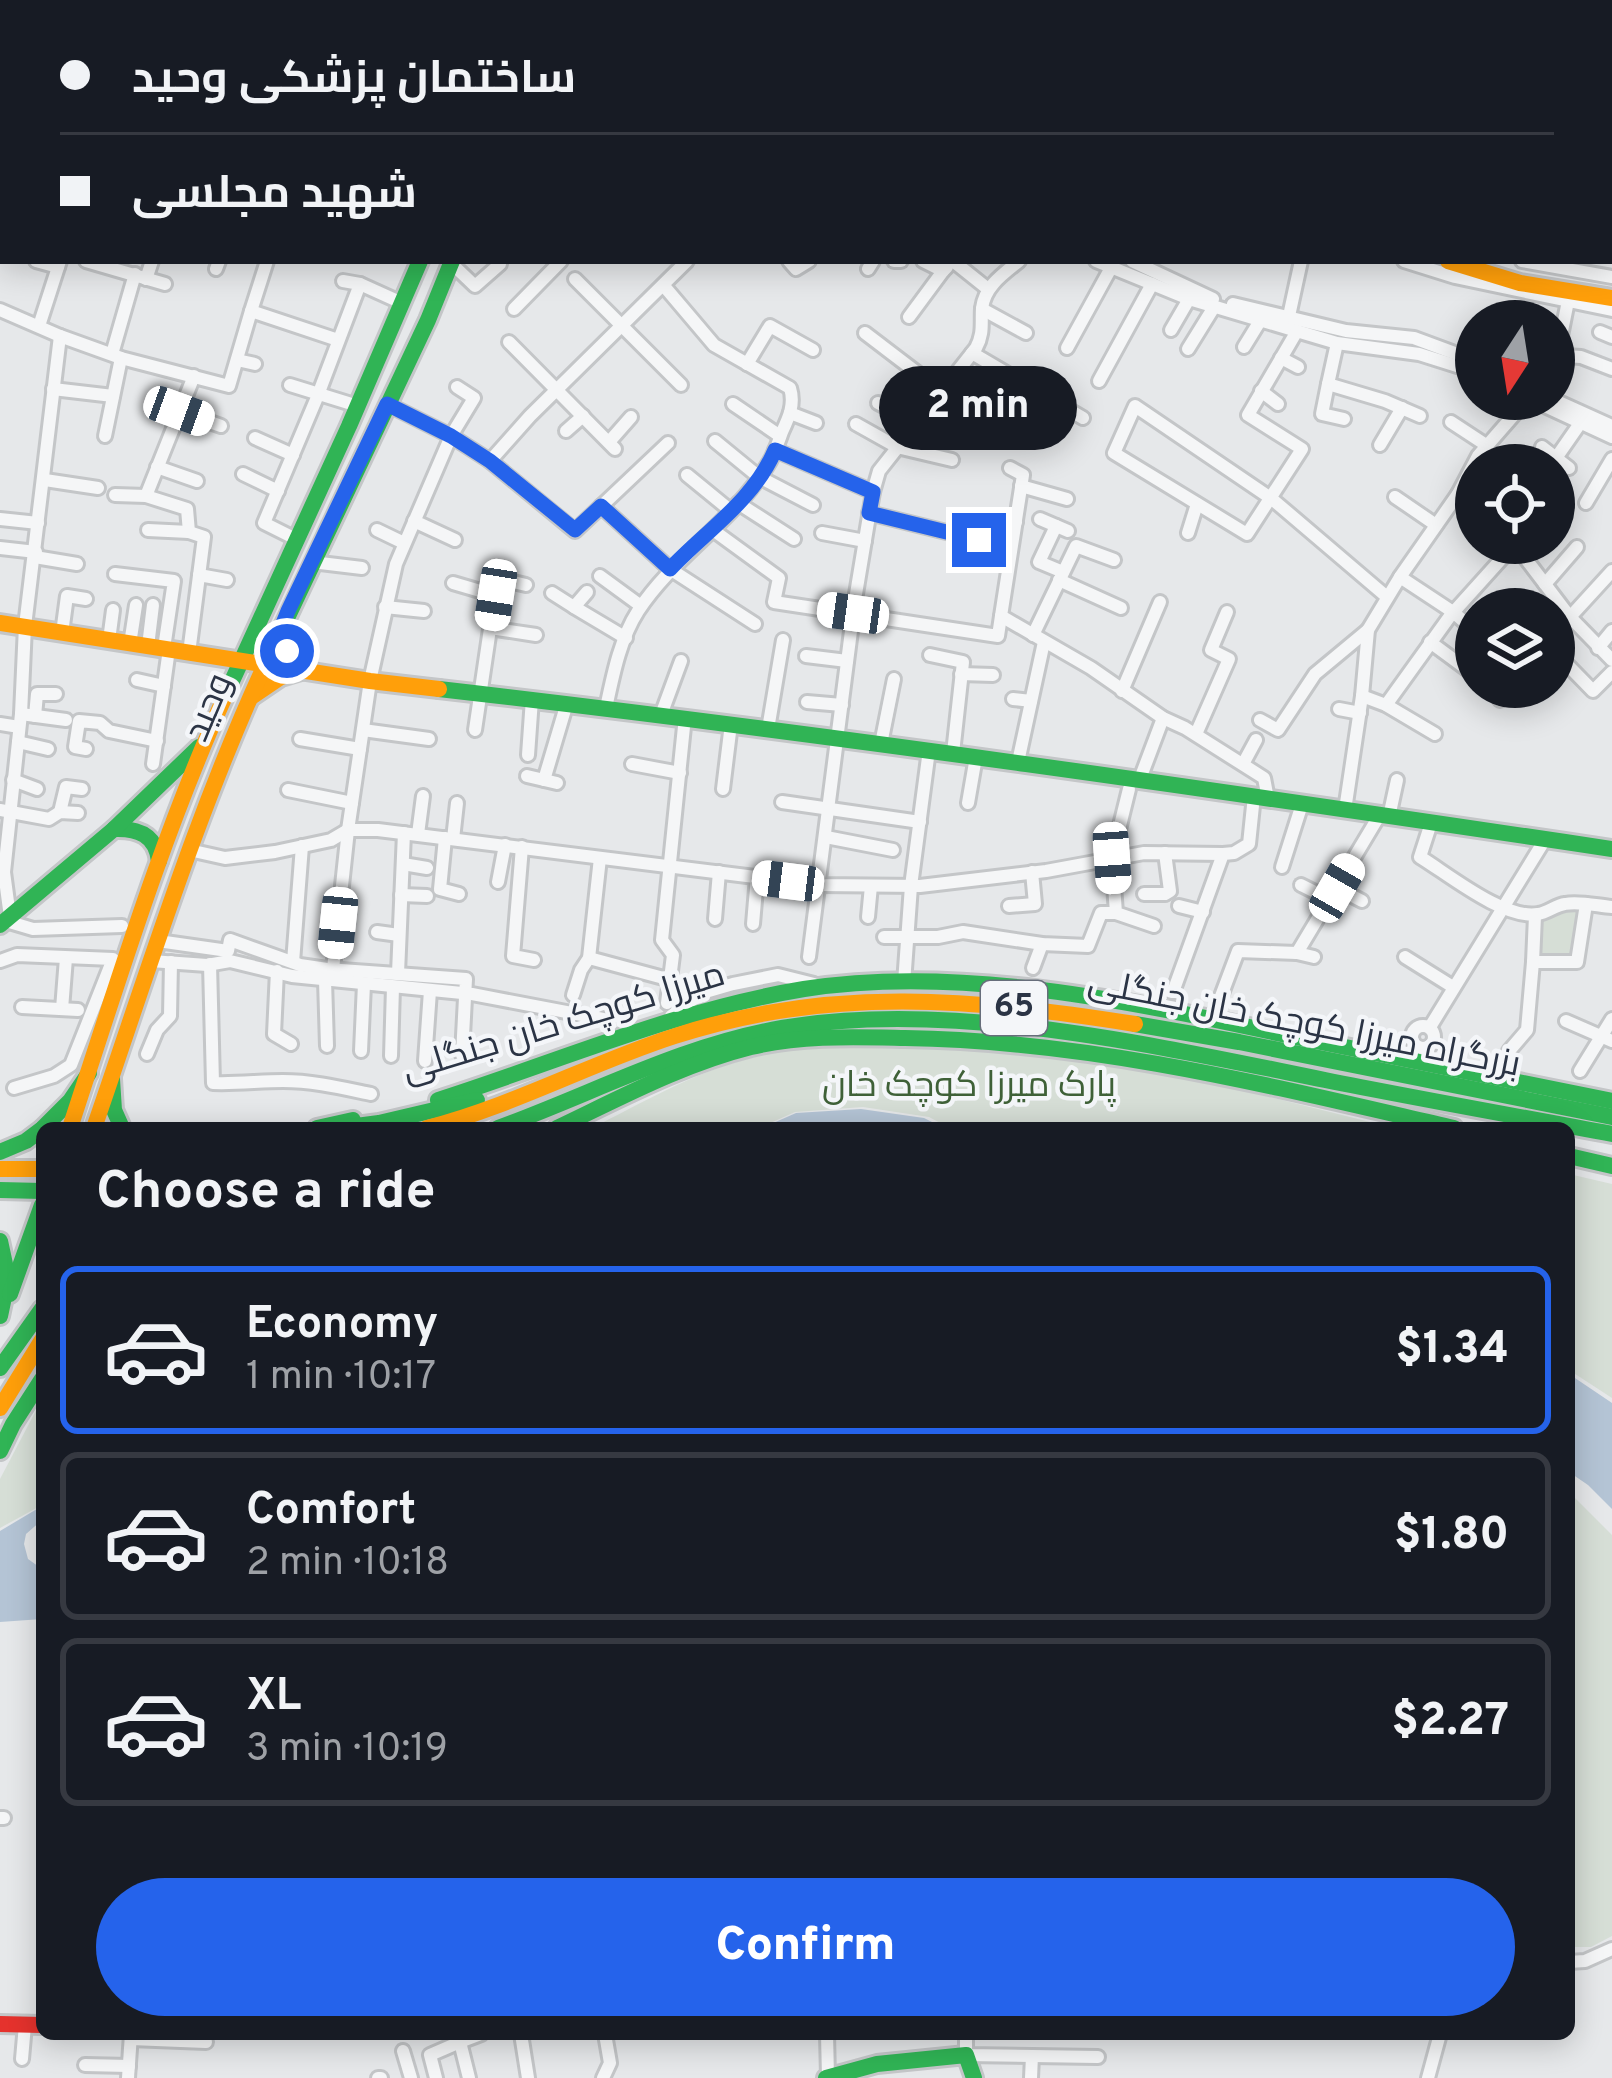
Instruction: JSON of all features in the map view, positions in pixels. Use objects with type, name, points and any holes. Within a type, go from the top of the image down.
[{"type":"main road","name":"وحید","points":[[72,1122],[204,743],[419,264]]},
{"type":"main road","name":"وحید","points":[[96,1122],[190,850],[247,702],[450,264]]},
{"type":"main road","points":[[1458,264],[1520,283],[1612,294]]},
{"type":"main road","points":[[1484,264],[1528,278],[1612,294]]},
{"type":"main road","points":[[267,601],[288,611]]},
{"type":"main road","points":[[0,623],[370,681],[880,743],[1134,784],[1261,797],[1612,849]]},
{"type":"main road","points":[[279,633],[302,671]]},
{"type":"main road","points":[[195,654],[235,645],[252,635]]},
{"type":"main road","points":[[195,654],[220,671],[225,699],[237,697],[247,702],[274,679],[302,671]]},
{"type":"main road","points":[[5,915],[114,829],[204,743]]},
{"type":"main road","points":[[114,829],[141,830],[154,841],[159,869]]},
{"type":"main road","name":"میرزا کوچک خان جنگلی","points":[[343,1122],[485,1085],[666,1011],[804,989],[904,983],[1026,988],[1155,1007],[1612,1101]]},
{"type":"main road","name":"بزرگراه میرزا کوچک خان جنگلی","points":[[448,1122],[638,1048],[735,1019],[828,1003],[921,1001],[1034,1010],[1182,1031],[1612,1117]]},
{"type":"main road","name":"بزرگراه میرزا کوچک خان جنگلی","points":[[515,1122],[691,1049],[737,1036],[834,1022],[906,1019],[983,1022],[1103,1037],[1545,1122]]},
{"type":"main road","points":[[570,1122],[687,1067],[752,1047],[817,1037],[1013,1042],[1198,1070],[1428,1122]]},
{"type":"main road","points":[[50,1122],[89,1073],[96,1086],[112,1079],[119,1122]]},
{"type":"main road","points":[[543,1122],[600,1086]]},
{"type":"main road","points":[[383,1122],[526,1094]]},
{"type":"main road","points":[[1418,1099],[1506,1122]]},
{"type":"main road","name":"بزرگراه میرزا کوچک خان جنگلی","points":[[1575,1127],[1612,1134]]},
{"type":"main road","points":[[0,1152],[36,1134]]},
{"type":"main road","points":[[1575,1140],[1612,1150]]},
{"type":"main road","points":[[1575,1157],[1612,1166]]},
{"type":"main road","points":[[0,1168],[36,1168]]},
{"type":"main road","points":[[0,1190],[36,1191]]},
{"type":"main road","points":[[2,1312],[36,1222]]},
{"type":"main road","points":[[0,1241],[7,1260],[2,1312]]},
{"type":"main road","points":[[16,1279],[36,1258]]},
{"type":"main road","points":[[0,1368],[36,1317]]},
{"type":"main road","points":[[0,1408],[36,1350]]},
{"type":"main road","points":[[0,1451],[36,1388]]},
{"type":"main road","points":[[0,2020],[34,2025]]},
{"type":"main road","points":[[827,2078],[845,2071],[892,2071],[966,2055],[974,2078]]},
{"type":"street","points":[[39,326],[59,264]]},
{"type":"street","points":[[96,264],[165,284]]},
{"type":"street","points":[[105,436],[116,356],[140,277],[150,264]]},
{"type":"street","points":[[0,310],[116,356],[230,386],[266,264]]},
{"type":"street","points":[[453,264],[475,286],[500,264]]},
{"type":"street","points":[[514,309],[558,264]]},
{"type":"street","points":[[490,461],[684,264]]},
{"type":"street","points":[[909,317],[949,264],[988,289]]},
{"type":"street","points":[[809,957],[853,613],[879,471],[972,353],[984,333],[982,309],[988,289],[1016,264]]},
{"type":"street","points":[[1067,348],[1103,264]]},
{"type":"street","points":[[1105,264],[1189,299],[1337,343],[1402,344],[1414,338],[1455,353]]},
{"type":"street","points":[[1138,264],[1208,298],[1402,344],[1455,365]]},
{"type":"street","points":[[1288,316],[1300,264]]},
{"type":"street","points":[[1414,264],[1563,300]]},
{"type":"street","points":[[1541,264],[1612,278]]},
{"type":"street","points":[[575,279],[681,385]]},
{"type":"street","points":[[343,281],[402,304]]},
{"type":"street","points":[[296,539],[264,524],[360,284]]},
{"type":"street","points":[[1099,381],[1151,284]]},
{"type":"street","points":[[606,708],[626,638],[641,606],[759,477],[781,436],[793,397],[790,388],[714,345],[664,286]]},
{"type":"street","points":[[1171,331],[1189,299]]},
{"type":"street","points":[[1575,302],[1612,310]]},
{"type":"street","points":[[1189,349],[1214,307]]},
{"type":"street","points":[[982,309],[1026,333]]},
{"type":"street","points":[[251,311],[338,340]]},
{"type":"street","points":[[1244,347],[1260,321]]},
{"type":"street","points":[[747,364],[770,326],[812,350]]},
{"type":"street","points":[[1297,331],[1248,415],[1302,449],[1272,499],[1247,534],[1114,453],[1135,406],[1272,499],[1387,597]]},
{"type":"street","points":[[865,333],[941,391]]},
{"type":"street","points":[[48,749],[23,725],[25,626],[60,336]]},
{"type":"street","points":[[509,342],[612,446],[631,417]]},
{"type":"street","points":[[1337,343],[1322,414],[1344,419]]},
{"type":"street","points":[[1575,357],[1610,368],[1612,348]]},
{"type":"street","points":[[972,353],[1083,418]]},
{"type":"street","points":[[1281,358],[1298,367]]},
{"type":"street","points":[[237,360],[255,364]]},
{"type":"street","points":[[146,496],[194,376]]},
{"type":"street","points":[[1328,384],[1420,416]]},
{"type":"street","points":[[290,385],[319,394],[354,414]]},
{"type":"street","points":[[327,1046],[329,975],[370,681],[396,564],[451,436],[474,398],[458,387]]},
{"type":"street","points":[[53,389],[113,397]]},
{"type":"street","points":[[1261,392],[1278,404]]},
{"type":"street","points":[[878,403],[918,420],[973,417]]},
{"type":"street","points":[[387,404],[490,461],[575,530],[668,443]]},
{"type":"street","points":[[734,404],[781,436]]},
{"type":"street","points":[[1380,446],[1402,408]]},
{"type":"street","points":[[179,411],[221,426]]},
{"type":"street","points":[[1575,412],[1611,432]]},
{"type":"street","points":[[790,413],[816,423]]},
{"type":"street","points":[[566,431],[583,416]]},
{"type":"street","points":[[1575,419],[1611,432]]},
{"type":"street","points":[[1487,444],[1509,420]]},
{"type":"street","points":[[1451,422],[1484,444]]},
{"type":"street","points":[[1566,444],[1581,422]]},
{"type":"street","points":[[856,424],[897,447],[952,460]]},
{"type":"street","points":[[255,438],[293,455]]},
{"type":"street","points":[[715,441],[759,477],[813,505]]},
{"type":"street","points":[[775,450],[873,492]]},
{"type":"street","points":[[1586,503],[1612,459]]},
{"type":"street","points":[[157,467],[197,481]]},
{"type":"street","points":[[713,530],[779,578],[774,602],[998,636],[1023,475],[1010,468]]},
{"type":"street","points":[[243,474],[278,491]]},
{"type":"street","points":[[687,475],[794,539]]},
{"type":"street","points":[[45,480],[98,488]]},
{"type":"street","points":[[1021,487],[1067,499]]},
{"type":"street","points":[[115,495],[146,496],[188,509],[189,532]]},
{"type":"street","points":[[1395,497],[1436,526]]},
{"type":"street","points":[[1260,720],[1278,730],[1315,674],[1368,630],[1455,498]]},
{"type":"street","points":[[1188,533],[1198,504]]},
{"type":"street","points":[[601,506],[670,569],[755,624]]},
{"type":"street","points":[[869,513],[979,540]]},
{"type":"street","points":[[984,518],[1016,522]]},
{"type":"street","points":[[0,519],[38,523]]},
{"type":"street","points":[[1040,519],[1062,529],[1039,562],[1121,608]]},
{"type":"street","points":[[414,521],[455,541]]},
{"type":"street","points":[[148,530],[204,537],[195,654]]},
{"type":"street","points":[[377,530],[404,544]]},
{"type":"street","points":[[822,533],[865,541]]},
{"type":"street","points":[[1018,762],[1038,671],[1038,639],[1061,576],[1076,546],[1114,560]]},
{"type":"street","points":[[1545,584],[1577,547]]},
{"type":"street","points":[[0,548],[76,564]]},
{"type":"street","points":[[311,562],[362,568]]},
{"type":"street","points":[[1386,705],[1453,612],[1500,564]]},
{"type":"street","points":[[1531,564],[1548,588]]},
{"type":"street","points":[[1575,612],[1612,571]]},
{"type":"street","points":[[115,574],[174,581],[153,646]]},
{"type":"street","points":[[199,575],[227,580]]},
{"type":"street","points":[[600,576],[641,606]]},
{"type":"street","points":[[1400,577],[1453,612]]},
{"type":"street","points":[[453,583],[504,598],[509,581],[526,585]]},
{"type":"street","points":[[574,607],[587,592]]},
{"type":"street","points":[[552,593],[626,638]]},
{"type":"street","points":[[475,730],[496,595]]},
{"type":"street","points":[[62,633],[67,596],[86,599]]},
{"type":"street","points":[[1123,691],[1160,602]]},
{"type":"street","points":[[136,604],[164,686],[153,764]]},
{"type":"street","points":[[153,605],[153,646]]},
{"type":"street","points":[[386,607],[424,611]]},
{"type":"street","points":[[110,640],[113,610]]},
{"type":"street","points":[[1196,734],[1229,659],[1211,650],[1227,612]]},
{"type":"street","points":[[190,850],[225,858],[331,840],[348,830],[377,830],[819,885],[911,886],[1144,853],[1234,853],[1249,844],[1264,778],[1001,616]]},
{"type":"street","points":[[1575,623],[1612,660]]},
{"type":"street","points":[[490,628],[536,635]]},
{"type":"street","points":[[1346,810],[1368,630]]},
{"type":"street","points":[[1598,648],[1612,631]]},
{"type":"street","points":[[768,728],[783,640]]},
{"type":"street","points":[[1430,642],[1455,660]]},
{"type":"street","points":[[930,655],[963,662],[952,754]]},
{"type":"street","points":[[806,656],[848,661]]},
{"type":"street","points":[[661,715],[681,661]]},
{"type":"street","points":[[1022,666],[1038,671]]},
{"type":"street","points":[[1575,673],[1593,691],[1612,672]]},
{"type":"street","points":[[962,674],[993,675]]},
{"type":"street","points":[[880,743],[894,679]]},
{"type":"street","points":[[136,680],[164,686]]},
{"type":"street","points":[[56,694],[37,694],[10,769],[4,839],[5,915],[33,929],[122,926]]},
{"type":"street","points":[[1362,696],[1436,734]]},
{"type":"street","points":[[528,754],[532,699]]},
{"type":"street","points":[[1013,699],[1031,701]]},
{"type":"street","points":[[807,702],[842,705]]},
{"type":"street","points":[[527,776],[551,782],[567,703]]},
{"type":"street","points":[[1339,710],[1360,713]]},
{"type":"street","points":[[666,1011],[674,955],[662,940],[686,717]]},
{"type":"street","points":[[1116,913],[1112,858],[1134,784],[1163,718]]},
{"type":"street","points":[[73,720],[75,747],[86,749]]},
{"type":"street","points":[[0,724],[73,720],[100,723],[110,730],[157,741]]},
{"type":"street","points":[[723,789],[731,724]]},
{"type":"street","points":[[363,730],[429,739]]},
{"type":"street","points":[[1008,734],[1023,738]]},
{"type":"street","points":[[300,740],[360,749]]},
{"type":"street","points":[[1243,764],[1256,740]]},
{"type":"street","points":[[904,983],[929,750]]},
{"type":"street","points":[[968,803],[976,757]]},
{"type":"street","points":[[632,764],[680,773]]},
{"type":"street","points":[[10,769],[37,788]]},
{"type":"street","points":[[1298,953],[1384,817],[1397,780]]},
{"type":"street","points":[[60,812],[66,787],[82,789]]},
{"type":"street","points":[[288,790],[352,803]]},
{"type":"street","points":[[391,1056],[403,864],[423,796]]},
{"type":"street","points":[[782,802],[920,822]]},
{"type":"street","points":[[457,803],[440,890],[459,894]]},
{"type":"street","points":[[1282,867],[1302,804]]},
{"type":"street","points":[[5,810],[49,819],[60,812],[78,813]]},
{"type":"street","points":[[1431,824],[1420,857],[1462,888],[1502,907],[1535,916],[1567,903],[1612,908]]},
{"type":"street","points":[[826,837],[892,850]]},
{"type":"street","points":[[1430,1027],[1544,841]]},
{"type":"street","points":[[498,882],[505,845]]},
{"type":"street","points":[[293,962],[289,923],[302,846]]},
{"type":"street","points":[[522,847],[513,956],[534,960]]},
{"type":"street","points":[[1144,894],[1168,894],[1165,854]]},
{"type":"street","points":[[1173,992],[1223,854]]},
{"type":"street","points":[[573,995],[589,958],[600,858]]},
{"type":"street","points":[[403,864],[427,868]]},
{"type":"street","points":[[715,919],[719,872]]},
{"type":"street","points":[[1009,906],[1035,904],[1032,872]]},
{"type":"street","points":[[753,924],[758,877]]},
{"type":"street","points":[[1301,885],[1362,902]]},
{"type":"street","points":[[868,917],[871,886]]},
{"type":"street","points":[[401,895],[427,896]]},
{"type":"street","points":[[1533,962],[1579,959],[1586,904]]},
{"type":"street","points":[[1179,906],[1203,912]]},
{"type":"street","points":[[884,937],[963,932],[1088,946],[1101,913],[1154,926]]},
{"type":"street","points":[[1509,1051],[1526,1030],[1535,916]]},
{"type":"street","points":[[376,932],[399,935]]},
{"type":"street","points":[[158,941],[228,951],[230,940],[364,984],[395,980]]},
{"type":"street","points":[[1034,968],[1042,944]]},
{"type":"street","points":[[242,963],[247,946]]},
{"type":"street","points":[[1212,1019],[1238,951],[1314,957]]},
{"type":"street","points":[[0,961],[17,955],[113,959],[71,1065],[54,1076],[14,1088]]},
{"type":"street","points":[[1406,957],[1454,987]]},
{"type":"street","points":[[62,1009],[66,958]]},
{"type":"street","points":[[589,958],[670,980]]},
{"type":"street","points":[[151,961],[230,961],[277,971],[465,986],[603,1019]]},
{"type":"street","points":[[147,1054],[157,1030],[170,1016],[171,962]]},
{"type":"street","points":[[210,964],[213,1083],[281,1081],[371,1094]]},
{"type":"street","points":[[277,971],[274,1034],[290,1044]]},
{"type":"street","points":[[361,1051],[364,984]]},
{"type":"street","points":[[425,1061],[436,986]]},
{"type":"street","points":[[462,1055],[465,986]]},
{"type":"street","points":[[22,1007],[78,1010]]},
{"type":"street","points":[[1580,1071],[1607,1039],[1612,1019]]},
{"type":"street","points":[[1566,1021],[1607,1039]]},
{"type":"street","points":[[1418,1026],[1430,1027],[1432,1043],[1426,1048],[1416,1045],[1413,1031],[1418,1026]]},
{"type":"street","points":[[1432,1043],[1457,1071]]},
{"type":"street","points":[[1398,1058],[1416,1045]]},
{"type":"street","points":[[1575,1962],[1612,1949]]},
{"type":"street","points":[[22,2059],[34,2025]]},
{"type":"street","points":[[85,2065],[128,2072],[131,2040]]},
{"type":"street","points":[[181,2040],[206,2042]]},
{"type":"street","points":[[436,2078],[430,2055],[465,2040]]},
{"type":"street","points":[[522,2040],[528,2078]]},
{"type":"street","points":[[603,2078],[610,2063],[606,2040]]},
{"type":"street","points":[[826,2040],[827,2078]]},
{"type":"street","points":[[966,2040],[966,2055],[1098,2057]]},
{"type":"street","points":[[1428,2078],[1438,2040]]},
{"type":"street","points":[[460,2042],[469,2078]]},
{"type":"street","points":[[403,2051],[411,2078]]},
{"type":"street","points":[[1031,2078],[1032,2056]]},
{"type":"green space","points":[[1563,908],[1579,913],[1576,956],[1536,959],[1540,919]]},
{"type":"green space","name":"پارک میرزا کوچک خان","points":[[843,1043],[973,1044],[1178,1074],[1370,1122],[939,1122],[863,1107],[795,1112],[772,1122],[604,1122],[720,1067],[778,1052]]},
{"type":"green space","points":[[1575,1175],[1612,1184],[1612,1398],[1575,1374]]},
{"type":"green space","points":[[36,1410],[36,1508],[0,1528],[0,1479]]},
{"type":"green space","points":[[1575,1498],[1612,1535],[1612,1936],[1591,1947],[1575,1947]]},
{"type":"water","points":[[861,1109],[932,1122],[776,1122],[796,1113]]},
{"type":"water","points":[[1575,1378],[1612,1403],[1612,1509],[1575,1476]]},
{"type":"water","points":[[36,1510],[36,1525],[26,1534],[24,1544],[28,1559],[36,1565],[36,1619],[0,1622],[0,1531]]},
{"type":"traffic: fast","points":[[227,692],[419,264]]},
{"type":"traffic: fast","points":[[270,654],[451,264]]},
{"type":"traffic: fast","points":[[439,689],[880,744],[1612,849]]},
{"type":"traffic: fast","points":[[0,925],[114,829],[199,747]]},
{"type":"traffic: fast","points":[[114,829],[144,835],[154,845],[159,861]]},
{"type":"traffic: fast","points":[[438,1100],[664,1023],[757,998],[864,982],[925,981],[1111,1000],[1612,1101]]},
{"type":"traffic: fast","points":[[513,1122],[673,1058],[745,1036],[847,1021],[915,1019],[1054,1030],[1124,1041],[1547,1122]]},
{"type":"traffic: fast","points":[[1135,1024],[1612,1117]]},
{"type":"traffic: fast","points":[[570,1122],[726,1054],[789,1040],[847,1037],[976,1041],[1114,1057],[1427,1122]]},
{"type":"traffic: fast","points":[[49,1122],[89,1073]]},
{"type":"traffic: fast","points":[[112,1079],[119,1122]]},
{"type":"traffic: fast","points":[[383,1122],[477,1100]]},
{"type":"traffic: fast","points":[[344,1122],[353,1120]]},
{"type":"traffic: fast","points":[[1575,1127],[1612,1134]]},
{"type":"traffic: fast","points":[[0,1152],[36,1134]]},
{"type":"traffic: fast","points":[[1575,1157],[1612,1166]]},
{"type":"traffic: fast","points":[[0,1190],[36,1191]]},
{"type":"traffic: fast","points":[[10,1294],[36,1222]]},
{"type":"traffic: fast","points":[[0,1241],[8,1278],[0,1316]]},
{"type":"traffic: fast","points":[[0,1368],[36,1317]]},
{"type":"traffic: fast","points":[[0,1451],[36,1388]]},
{"type":"traffic: fast","points":[[826,2078],[877,2064],[966,2055],[974,2078]]},
{"type":"traffic: slow","points":[[1458,264],[1520,283],[1612,298]]},
{"type":"traffic: slow","points":[[0,623],[439,689]]},
{"type":"traffic: slow","points":[[253,696],[281,677],[301,671],[279,633]]},
{"type":"traffic: slow","points":[[96,1122],[197,829],[270,654]]},
{"type":"traffic: slow","points":[[72,1122],[162,853],[227,692]]},
{"type":"traffic: slow","points":[[446,1122],[675,1036],[790,1009],[847,1003],[961,1003],[1135,1024]]},
{"type":"traffic: slow","points":[[0,1169],[36,1169]]},
{"type":"traffic: slow","points":[[0,1408],[36,1350]]},
{"type":"traffic: jam","points":[[0,2024],[36,2025]]},
{"type":"route","points":[[287,651],[279,633],[387,404],[490,461],[575,530],[601,506],[670,569],[751,490],[775,450],[873,492],[869,513],[979,540]]}]
